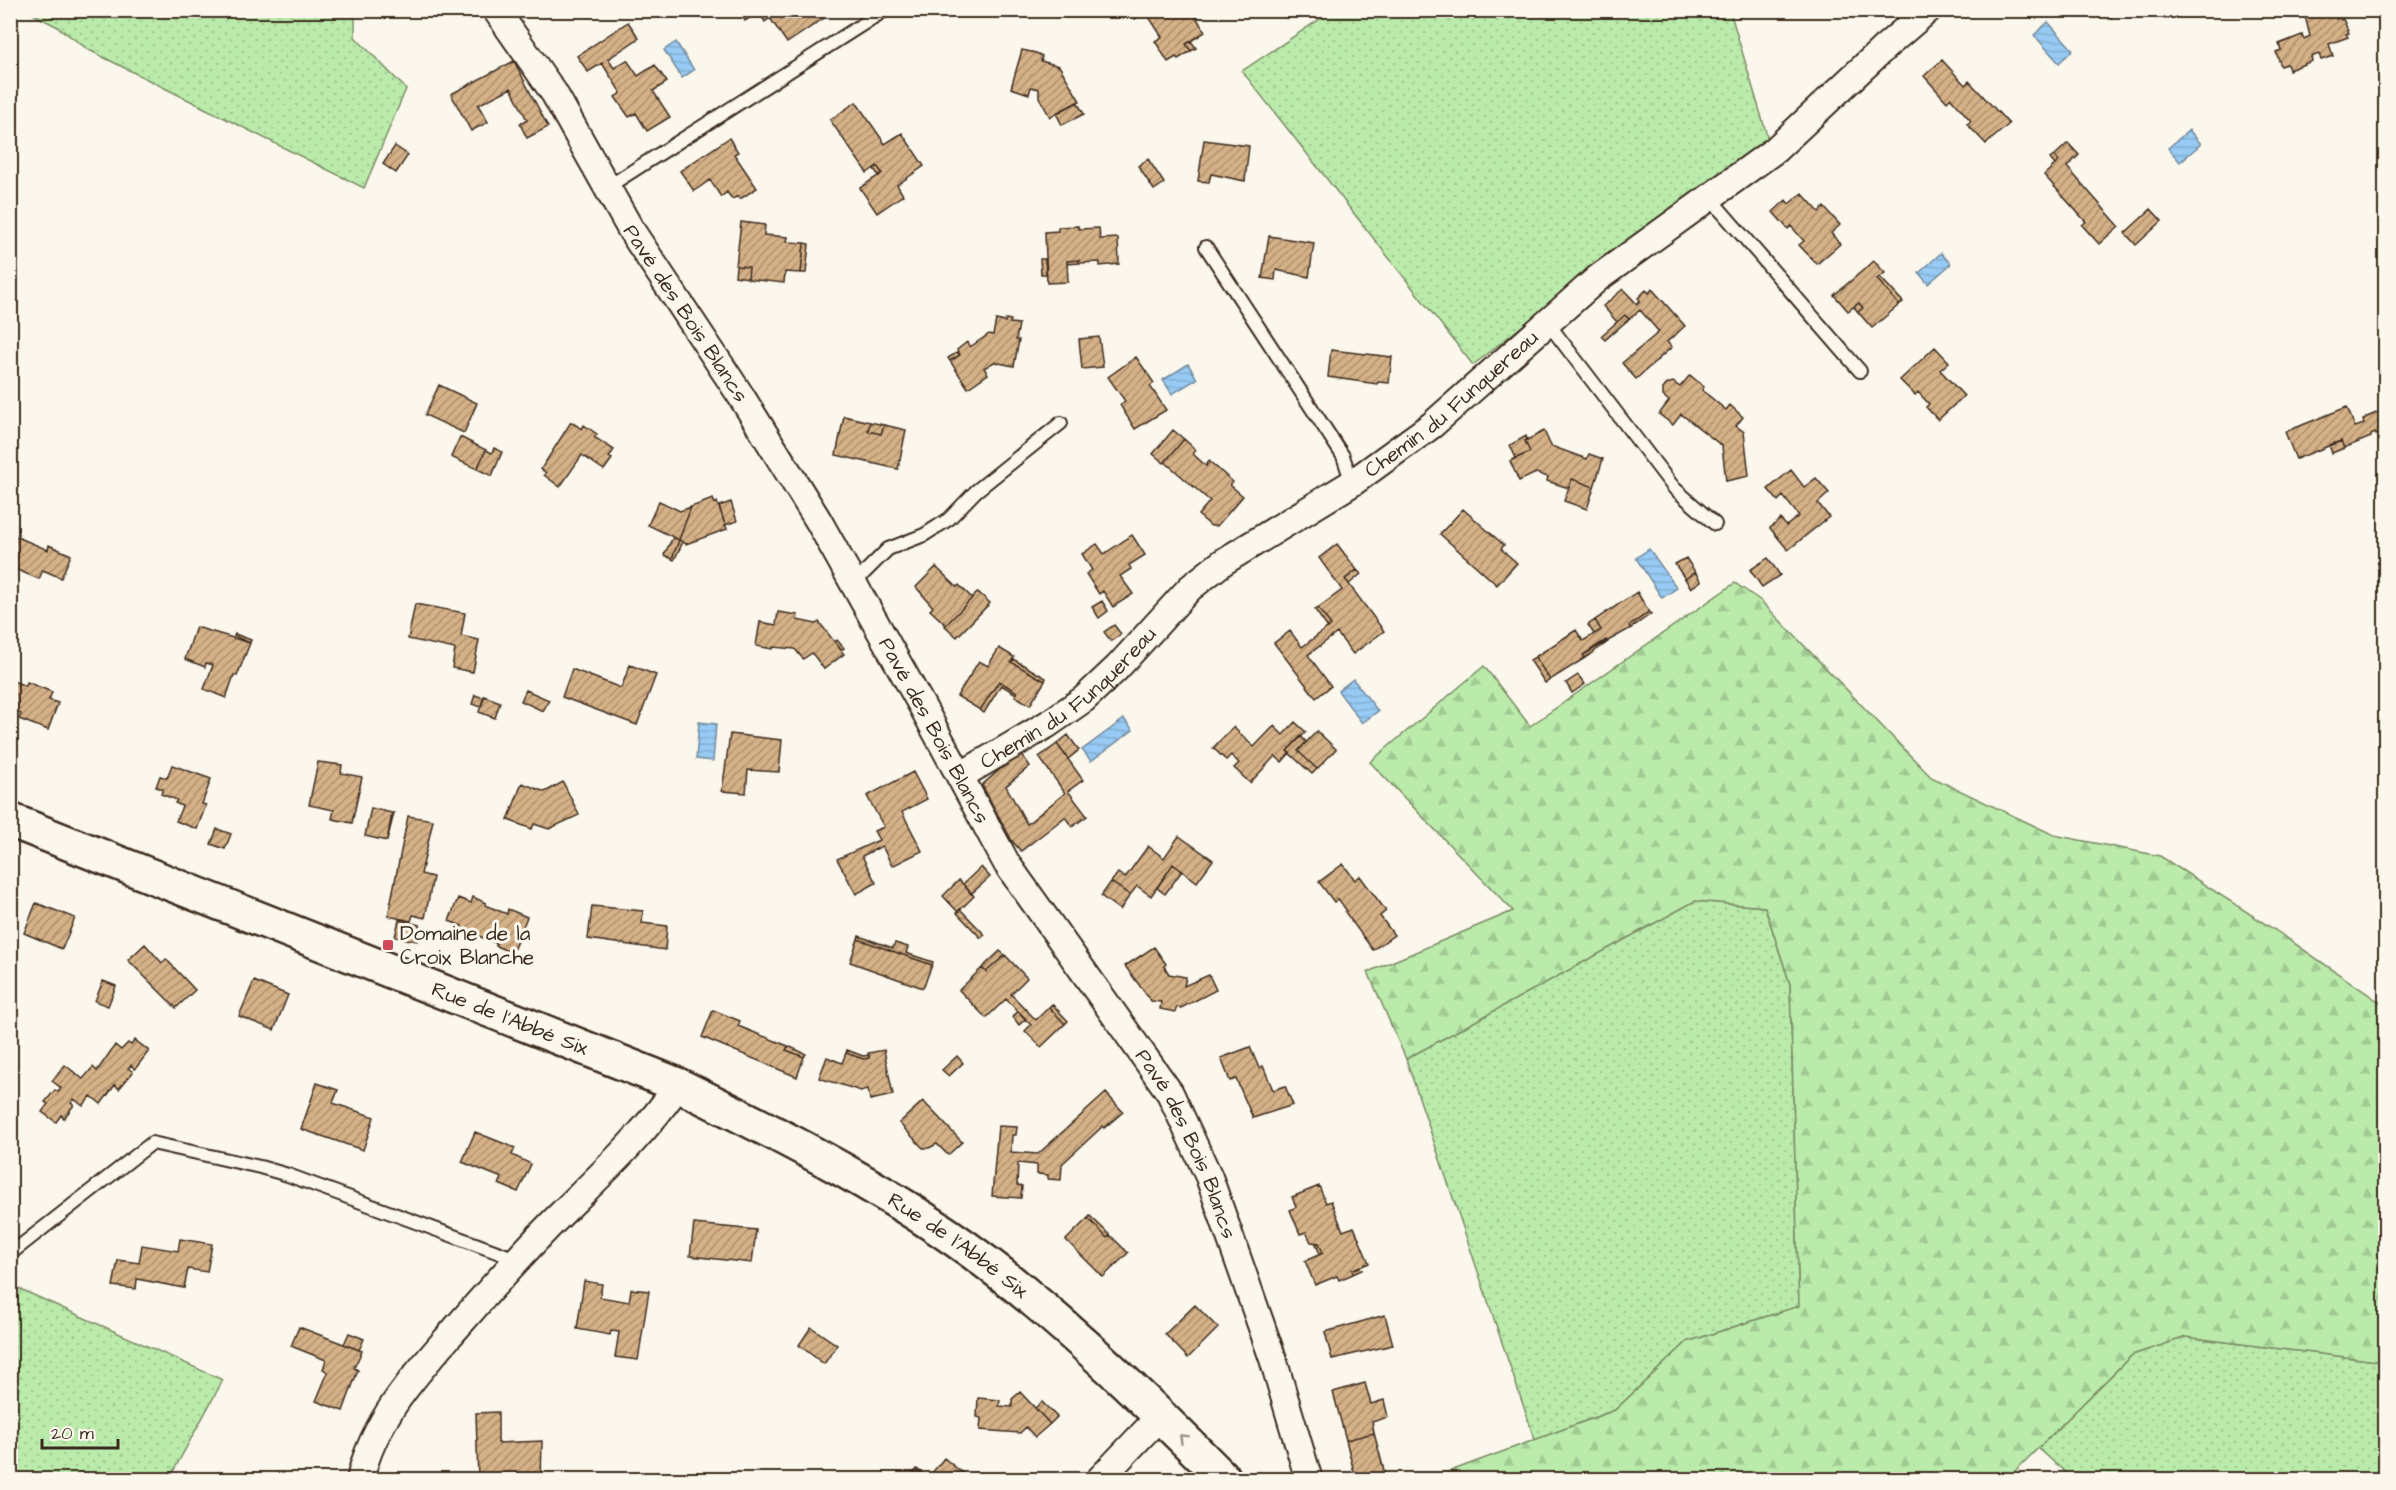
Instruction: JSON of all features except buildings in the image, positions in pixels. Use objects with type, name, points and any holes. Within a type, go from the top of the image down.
[{"type":"main road","name":"Rue de l'Abbé Six","points":[[10,820],[678,1085],[733,1112],[804,1150],[937,1243],[1016,1307],[1089,1361],[1152,1424]]},
{"type":"main road","points":[[1152,1424],[1194,1479]]},
{"type":"main road","points":[[1152,1424],[1225,1479]]},
{"type":"street","name":"Pavé des Bois Blancs","points":[[496,10],[554,93],[606,188],[649,258],[761,427],[818,519],[1007,864],[1158,1073],[1184,1119],[1209,1177],[1273,1359],[1309,1479]]},
{"type":"street","name":"Chemin du Funquereau","points":[[960,776],[1048,724],[1084,699],[1118,668],[1190,588],[1215,568],[1352,483],[1407,445],[1453,409],[1547,322],[1621,260],[1775,150],[1928,10]]},
{"type":"street","points":[[360,1479],[369,1447],[402,1393],[430,1357],[516,1259],[639,1134],[678,1085]]},
{"type":"street","points":[[1099,1479],[1152,1424]]},
{"type":"lane","points":[[606,188],[885,10]]},
{"type":"lane","points":[[1709,197],[1860,371]]},
{"type":"lane","points":[[1206,248],[1343,456],[1352,483]]},
{"type":"lane","points":[[1547,322],[1674,488],[1714,524]]},
{"type":"lane","points":[[854,583],[888,549],[924,535],[949,519],[976,490],[1061,423]]},
{"type":"lane","points":[[10,1254],[152,1143],[288,1175],[516,1259]]},
{"type":"green space","points":[[27,11],[355,11],[355,37],[406,89],[364,188],[89,50],[56,26]]},
{"type":"green space","points":[[1332,11],[1730,11],[1769,142],[1620,249],[1473,365],[1242,71]]},
{"type":"green space","points":[[1735,583],[1761,601],[1931,777],[2054,835],[2160,856],[2275,930],[2385,1006],[2385,1362],[2186,1337],[2132,1355],[2007,1479],[1429,1479],[1615,1410],[1687,1342],[1799,1306],[1790,984],[1765,907],[1695,901],[1406,1059],[1368,972],[1513,911],[1370,762],[1484,666],[1530,726]]},
{"type":"green space","points":[[1695,901],[1765,907],[1790,984],[1799,1306],[1687,1342],[1615,1410],[1535,1440],[1406,1059]]},
{"type":"green space","points":[[11,1285],[223,1380],[169,1479],[11,1479]]},
{"type":"green space","points":[[2186,1337],[2385,1362],[2385,1479],[2073,1479],[2038,1448],[2132,1355]]},
{"type":"water","points":[[2048,22],[2073,50],[2059,63],[2034,35]]},
{"type":"water","points":[[676,42],[694,70],[682,78],[664,50]]},
{"type":"water","points":[[2189,130],[2201,144],[2180,162],[2168,148]]},
{"type":"water","points":[[1941,253],[1951,264],[1928,284],[1919,273]]},
{"type":"water","points":[[1188,364],[1197,379],[1172,394],[1163,380]]},
{"type":"water","points":[[1649,549],[1677,588],[1662,598],[1636,558]]},
{"type":"water","points":[[1353,679],[1378,711],[1362,723],[1338,691]]},
{"type":"water","points":[[1124,719],[1133,730],[1091,761],[1082,750]]},
{"type":"water","points":[[699,722],[716,724],[713,761],[696,759]]},
{"type":"place","name":"Domaine de la Croix Blanche","points":[[388,945]]}]
